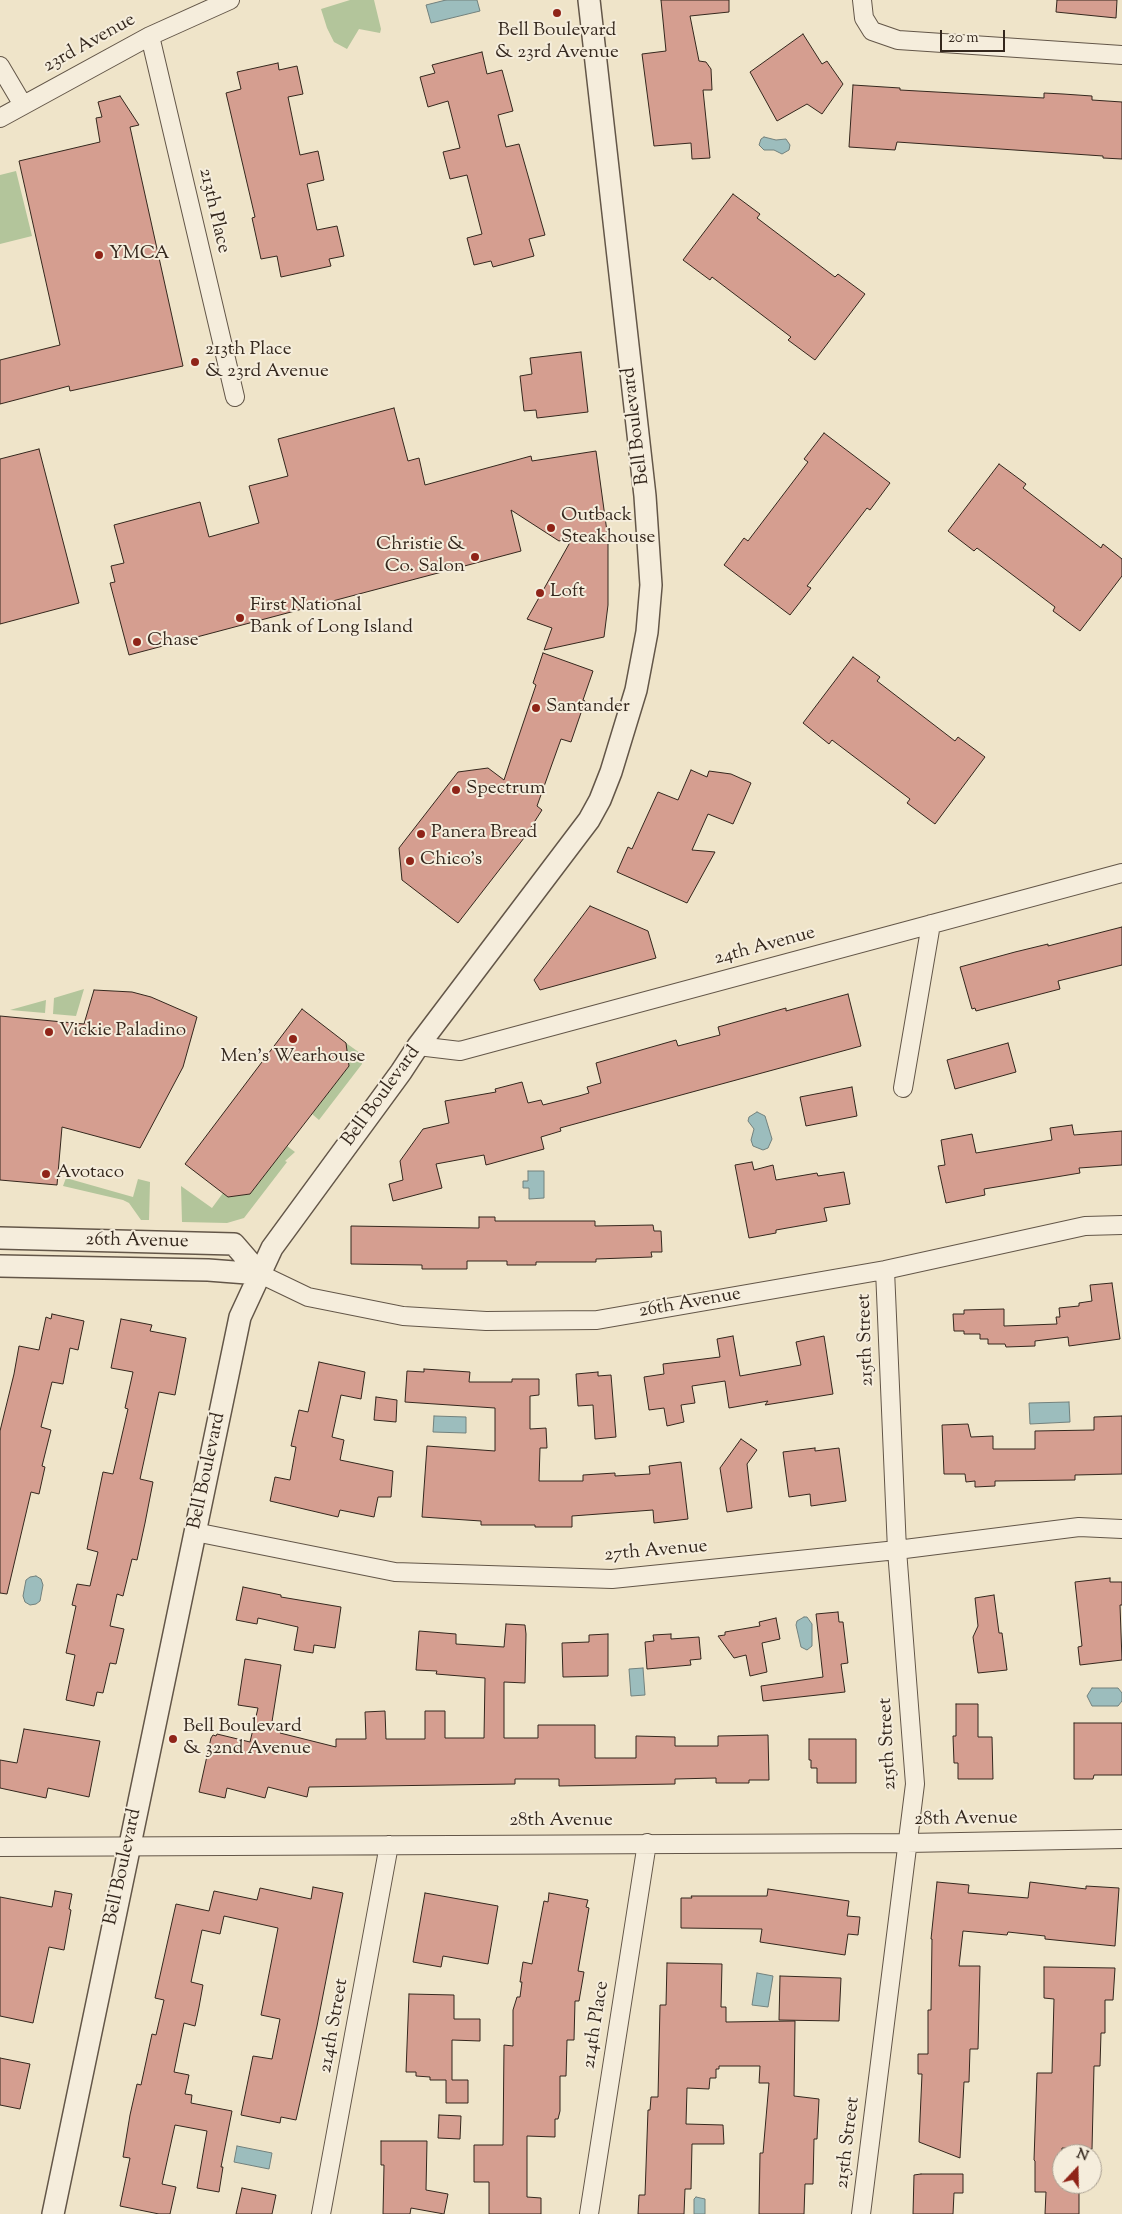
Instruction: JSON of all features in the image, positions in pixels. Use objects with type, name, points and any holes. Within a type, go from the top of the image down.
[{"type":"street","name":"23rd Avenue","points":[[0,118],[150,36],[230,0]]},
{"type":"street","name":"Bell Boulevard","points":[[53,2214],[240,1317],[272,1248],[418,1046],[589,820],[600,800],[630,713],[647,632],[651,585],[645,492],[589,0]]},
{"type":"street","points":[[862,0],[864,18],[872,31],[898,40],[1122,55]]},
{"type":"street","name":"213th Place","points":[[150,36],[235,397]]},
{"type":"street","points":[[0,66],[23,105]]},
{"type":"street","name":"24th Avenue","points":[[418,1046],[460,1051],[1122,872]]},
{"type":"street","points":[[903,1088],[931,924]]},
{"type":"street","name":"26th Avenue","points":[[0,1266],[208,1270],[260,1274],[308,1297],[403,1316],[486,1321],[597,1320],[885,1270],[1085,1226],[1122,1225]]},
{"type":"street","name":"26th Avenue","points":[[0,1238],[234,1244],[260,1274]]},
{"type":"street","name":"215th Street","points":[[861,2214],[915,1784],[897,1550],[885,1270]]},
{"type":"street","name":"27th Avenue","points":[[194,1532],[395,1572],[612,1579],[897,1550],[1079,1527],[1122,1529]]},
{"type":"street","name":"28th Avenue","points":[[0,1847],[907,1843],[1122,1839]]},
{"type":"street","name":"214th Place","points":[[589,2214],[647,1843]]},
{"type":"street","name":"214th Street","points":[[322,2214],[390,1845]]},
{"type":"green space","points":[[350,0],[374,0],[381,29],[380,33],[359,29],[347,49],[334,42],[321,9]]},
{"type":"green space","points":[[16,171],[32,236],[0,244],[0,175]]},
{"type":"green space","points":[[84,989],[76,1016],[53,1014],[54,998]]},
{"type":"green space","points":[[46,1000],[45,1013],[10,1010]]},
{"type":"green space","points":[[346,1043],[360,1053],[362,1064],[319,1120],[312,1114],[349,1066]]},
{"type":"green space","points":[[287,1146],[295,1152],[285,1161],[287,1162],[244,1218],[227,1223],[182,1222],[181,1186],[212,1208],[223,1193],[228,1197],[250,1194]]},
{"type":"green space","points":[[66,1178],[133,1197],[138,1179],[150,1182],[149,1220],[141,1220],[129,1203],[123,1200],[63,1186]]},
{"type":"water","points":[[446,0],[477,0],[480,11],[431,23],[426,5]]},
{"type":"water","points":[[764,137],[776,140],[786,139],[790,145],[789,150],[782,154],[774,150],[764,150],[759,145]]},
{"type":"water","points":[[757,1112],[765,1116],[772,1139],[768,1148],[763,1150],[753,1146],[751,1140],[754,1129],[748,1121],[749,1117]]},
{"type":"water","points":[[528,1171],[544,1171],[544,1198],[529,1199],[529,1188],[523,1188],[523,1181],[528,1181]]},
{"type":"water","points":[[1069,1402],[1070,1422],[1030,1424],[1029,1403]]},
{"type":"water","points":[[434,1416],[466,1417],[466,1433],[433,1432]]},
{"type":"water","points":[[36,1576],[41,1579],[43,1585],[40,1601],[30,1605],[25,1602],[23,1596],[26,1580]]},
{"type":"water","points":[[807,1617],[812,1624],[812,1646],[807,1650],[801,1647],[796,1625],[797,1621]]},
{"type":"water","points":[[643,1668],[645,1695],[631,1696],[629,1669]]},
{"type":"water","points":[[1092,1688],[1118,1688],[1122,1693],[1122,1701],[1118,1706],[1092,1706],[1087,1696]]},
{"type":"water","points":[[757,1973],[773,1976],[768,2007],[752,2005]]},
{"type":"water","points":[[237,2146],[272,2153],[269,2169],[234,2162]]},
{"type":"water","points":[[696,2197],[705,2199],[705,2214],[694,2214],[694,2199]]},
{"type":"building","points":[[661,0],[729,0],[729,12],[690,16],[699,61],[706,62],[711,69],[712,90],[703,90],[710,158],[692,159],[691,143],[654,146],[642,54],[666,51]]},
{"type":"building","points":[[1057,0],[1117,0],[1116,18],[1056,12]]},
{"type":"building","points":[[803,34],[822,64],[827,61],[843,84],[822,114],[807,104],[777,121],[750,72]]},
{"type":"building","points":[[482,52],[487,74],[502,70],[513,111],[498,115],[506,147],[519,144],[545,235],[529,239],[534,256],[493,267],[491,261],[474,265],[467,238],[482,234],[467,175],[450,179],[443,152],[460,148],[448,101],[428,107],[420,77],[435,73],[432,65]]},
{"type":"building","points":[[278,63],[279,70],[297,66],[303,94],[288,97],[300,155],[318,151],[324,180],[307,184],[317,230],[337,226],[344,256],[329,259],[331,266],[281,277],[277,256],[261,259],[252,218],[255,217],[226,93],[241,89],[237,72]]},
{"type":"building","points":[[853,85],[900,88],[900,90],[1044,98],[1044,93],[1063,94],[1092,96],[1092,100],[1122,102],[1122,159],[1103,158],[1103,156],[897,142],[895,150],[849,147]]},
{"type":"building","name":"YMCA","points":[[120,96],[139,125],[130,127],[183,366],[70,391],[69,386],[0,404],[0,360],[60,345],[19,161],[100,142],[96,118],[102,117],[98,102]]},
{"type":"building","points":[[733,194],[760,214],[757,218],[835,277],[838,274],[865,294],[815,360],[788,340],[791,337],[712,277],[710,280],[683,260]]},
{"type":"building","points":[[581,352],[588,412],[537,418],[536,410],[524,411],[520,376],[532,374],[530,358]]},
{"type":"building","points":[[394,408],[408,461],[419,458],[425,485],[531,456],[532,461],[596,451],[608,539],[608,605],[604,637],[544,650],[552,628],[527,619],[573,537],[559,541],[511,510],[521,551],[129,655],[110,583],[115,582],[111,566],[124,563],[114,525],[200,502],[209,537],[259,523],[249,486],[288,476],[278,439]]},
{"type":"building","points":[[824,433],[890,483],[870,510],[867,508],[807,586],[811,588],[790,615],[724,565],[744,538],[748,541],[808,462],[804,459]]},
{"type":"building","points":[[39,449],[79,603],[0,624],[0,459]]},
{"type":"building","points":[[999,464],[1026,484],[1023,488],[1101,548],[1103,544],[1122,559],[1122,576],[1080,631],[1053,611],[1055,607],[977,548],[974,551],[948,531]]},
{"type":"building","points":[[543,653],[593,671],[583,700],[585,701],[571,742],[561,739],[537,806],[542,810],[524,838],[458,923],[402,880],[399,848],[458,772],[488,768],[504,780],[536,685],[533,683]]},
{"type":"building","points":[[853,657],[880,677],[877,681],[955,741],[958,737],[985,757],[935,824],[907,803],[910,799],[832,740],[829,744],[803,723]]},
{"type":"building","points":[[691,770],[707,777],[709,771],[731,774],[751,783],[733,824],[708,814],[692,850],[715,852],[687,903],[617,872],[628,847],[632,849],[658,792],[678,800]]},
{"type":"building","points":[[590,906],[648,931],[656,958],[540,990],[534,980]]},
{"type":"building","points":[[1122,927],[1122,965],[1058,981],[1060,989],[976,1011],[975,1008],[972,1009],[960,967]]},
{"type":"building","points":[[94,990],[132,992],[151,997],[197,1017],[183,1067],[140,1148],[62,1127],[57,1185],[0,1180],[0,1016],[84,1024]]},
{"type":"building","points":[[848,994],[861,1046],[560,1128],[561,1131],[541,1137],[544,1149],[486,1165],[484,1155],[436,1164],[442,1188],[393,1201],[389,1184],[403,1180],[400,1161],[423,1129],[449,1123],[445,1101],[496,1092],[495,1089],[522,1082],[528,1103],[541,1100],[543,1105],[579,1096],[589,1093],[587,1087],[601,1083],[596,1063],[676,1040],[678,1046],[720,1035],[718,1027],[786,1008],[786,1011]]},
{"type":"building","points":[[302,1009],[346,1043],[349,1066],[250,1194],[228,1197],[185,1164]]},
{"type":"building","points":[[1008,1043],[1016,1072],[955,1089],[947,1060]]},
{"type":"building","points":[[852,1087],[857,1116],[806,1126],[800,1097]]},
{"type":"building","points":[[1072,1125],[1074,1135],[1122,1131],[1122,1165],[1079,1168],[1080,1173],[984,1189],[985,1195],[946,1203],[938,1166],[945,1165],[941,1140],[972,1134],[976,1153],[1052,1140],[1050,1128]]},
{"type":"building","points":[[752,1162],[754,1170],[773,1165],[776,1180],[817,1173],[818,1176],[844,1172],[850,1204],[824,1208],[827,1221],[776,1230],[776,1233],[749,1238],[735,1165]]},
{"type":"building","points":[[479,1217],[495,1217],[495,1221],[595,1221],[595,1226],[653,1225],[654,1231],[661,1231],[662,1252],[651,1252],[652,1257],[596,1259],[596,1262],[536,1262],[536,1265],[507,1265],[507,1261],[467,1261],[467,1269],[422,1269],[422,1265],[351,1264],[351,1226],[479,1228]]},
{"type":"building","points":[[1112,1283],[1120,1339],[1069,1346],[1068,1337],[1035,1341],[1035,1346],[1006,1347],[1005,1344],[988,1344],[988,1339],[980,1339],[980,1334],[964,1334],[964,1331],[954,1331],[953,1314],[964,1314],[964,1310],[1004,1309],[1004,1326],[1057,1324],[1056,1317],[1060,1317],[1059,1308],[1079,1306],[1079,1303],[1092,1301],[1090,1285]]},
{"type":"building","points":[[52,1314],[84,1321],[78,1350],[70,1348],[63,1384],[52,1382],[41,1427],[51,1430],[42,1466],[45,1467],[39,1494],[31,1492],[7,1594],[0,1593],[0,1431],[19,1346],[39,1350],[46,1317],[51,1319]]},
{"type":"building","points":[[121,1319],[152,1325],[150,1331],[186,1338],[175,1395],[159,1392],[140,1479],[153,1482],[145,1523],[137,1560],[132,1559],[123,1596],[117,1594],[110,1626],[124,1629],[116,1664],[110,1663],[103,1693],[97,1692],[94,1706],[66,1700],[75,1655],[66,1653],[76,1606],[72,1605],[77,1584],[90,1586],[98,1552],[87,1549],[103,1472],[113,1474],[128,1409],[125,1408],[133,1372],[111,1368]]},
{"type":"building","points":[[733,1336],[740,1376],[801,1365],[796,1342],[824,1336],[833,1394],[765,1405],[768,1401],[729,1408],[725,1381],[692,1386],[695,1403],[681,1405],[684,1422],[667,1426],[664,1408],[649,1410],[644,1377],[664,1374],[663,1364],[720,1357],[717,1339]]},
{"type":"building","points":[[319,1362],[365,1372],[361,1399],[341,1395],[332,1437],[344,1440],[340,1460],[393,1471],[391,1497],[378,1497],[374,1517],[340,1510],[338,1517],[270,1501],[275,1477],[290,1480],[296,1447],[291,1446],[299,1410],[308,1412]]},
{"type":"building","points":[[424,1369],[470,1372],[469,1382],[512,1382],[512,1379],[539,1379],[539,1395],[530,1396],[530,1429],[546,1428],[547,1448],[540,1448],[539,1481],[583,1481],[583,1475],[615,1473],[615,1476],[650,1474],[649,1466],[681,1462],[688,1519],[654,1523],[653,1510],[572,1516],[572,1527],[535,1527],[535,1525],[481,1525],[481,1521],[422,1517],[427,1446],[495,1451],[495,1408],[405,1402],[407,1371],[424,1372]]},
{"type":"building","points":[[598,1372],[598,1376],[611,1375],[616,1437],[595,1439],[593,1405],[578,1406],[576,1374]]},
{"type":"building","points":[[376,1397],[397,1400],[396,1422],[374,1420]]},
{"type":"building","points":[[1122,1416],[1122,1474],[1075,1475],[1075,1480],[995,1481],[995,1486],[975,1487],[975,1481],[966,1482],[965,1474],[944,1474],[942,1425],[968,1424],[971,1437],[993,1436],[993,1449],[1035,1449],[1035,1431],[1094,1430],[1094,1417]]},
{"type":"building","points":[[741,1439],[757,1450],[747,1464],[752,1508],[727,1512],[720,1468]]},
{"type":"building","points":[[815,1448],[815,1451],[839,1448],[846,1501],[811,1506],[810,1494],[789,1497],[783,1452]]},
{"type":"building","points":[[1110,1578],[1110,1582],[1122,1582],[1122,1605],[1120,1605],[1122,1660],[1080,1665],[1078,1647],[1082,1646],[1075,1582]]},
{"type":"building","points":[[243,1587],[281,1595],[281,1597],[341,1607],[335,1648],[314,1645],[313,1653],[294,1650],[298,1627],[258,1618],[257,1624],[236,1620]]},
{"type":"building","points":[[994,1595],[999,1633],[1002,1633],[1007,1670],[978,1673],[973,1637],[978,1626],[975,1598]]},
{"type":"building","points":[[838,1612],[839,1622],[843,1622],[848,1663],[841,1664],[845,1692],[763,1701],[761,1686],[823,1677],[816,1614]]},
{"type":"building","points":[[776,1618],[780,1639],[762,1643],[767,1672],[750,1676],[746,1655],[734,1658],[718,1636],[725,1635],[725,1632],[760,1626],[759,1622]]},
{"type":"building","points":[[506,1624],[525,1625],[526,1634],[525,1683],[504,1682],[504,1738],[538,1738],[538,1725],[595,1725],[595,1758],[636,1758],[636,1736],[675,1737],[675,1746],[718,1746],[718,1736],[768,1735],[769,1780],[749,1780],[749,1783],[716,1783],[716,1778],[675,1779],[675,1784],[559,1786],[559,1779],[515,1779],[515,1784],[309,1787],[307,1797],[268,1787],[265,1798],[227,1788],[225,1798],[199,1792],[213,1735],[216,1736],[217,1734],[250,1742],[258,1708],[238,1705],[245,1659],[281,1665],[271,1728],[281,1730],[280,1733],[336,1747],[336,1739],[366,1739],[365,1712],[385,1711],[386,1739],[425,1739],[425,1711],[445,1711],[445,1738],[484,1738],[485,1678],[436,1674],[437,1671],[416,1670],[419,1631],[456,1634],[456,1644],[504,1647]]},
{"type":"building","points":[[608,1634],[608,1676],[563,1677],[562,1643],[589,1642],[589,1635]]},
{"type":"building","points":[[671,1634],[671,1639],[699,1637],[701,1659],[690,1660],[691,1665],[647,1669],[645,1642],[654,1641],[653,1635]]},
{"type":"building","points":[[956,1704],[978,1704],[978,1737],[992,1737],[993,1779],[958,1779],[958,1763],[954,1763],[953,1736],[956,1736]]},
{"type":"building","points":[[1074,1723],[1122,1723],[1122,1775],[1094,1775],[1093,1779],[1074,1779]]},
{"type":"building","points":[[24,1729],[100,1741],[89,1797],[48,1788],[46,1798],[0,1788],[0,1760],[17,1763]]},
{"type":"building","points":[[809,1739],[856,1739],[856,1783],[817,1783],[817,1768],[811,1768],[811,1760],[809,1760]]},
{"type":"building","points":[[937,1882],[969,1885],[968,1893],[1028,1898],[1030,1882],[1086,1889],[1086,1886],[1119,1888],[1115,1946],[1045,1939],[1045,1936],[1008,1932],[1007,1935],[963,1931],[959,1966],[980,1966],[978,2049],[970,2049],[969,2082],[964,2082],[960,2158],[919,2142],[922,2074],[918,2074],[918,2054],[928,2054],[928,2010],[931,2010],[931,1939]]},
{"type":"building","points":[[313,1887],[343,1893],[317,2026],[296,2120],[281,2117],[280,2123],[241,2115],[253,2056],[272,2059],[280,2019],[261,2015],[278,1928],[224,1916],[220,1934],[202,1930],[191,1982],[203,1985],[199,2007],[195,2026],[184,2023],[174,2072],[189,2075],[185,2094],[192,2095],[191,2103],[232,2111],[221,2167],[223,2167],[219,2192],[197,2188],[207,2131],[175,2125],[162,2184],[176,2187],[170,2214],[159,2214],[120,2206],[130,2158],[123,2157],[130,2115],[137,2084],[141,2085],[152,2034],[156,2035],[164,2000],[155,1998],[176,1904],[209,1911],[214,1891],[257,1900],[260,1888],[311,1899]]},
{"type":"building","points":[[768,1889],[849,1901],[847,1916],[860,1917],[858,1935],[848,1934],[845,1955],[760,1942],[762,1929],[681,1928],[681,1898],[692,1898],[691,1896],[767,1896]]},
{"type":"building","points":[[55,1891],[72,1894],[69,1909],[71,1910],[64,1950],[49,1947],[33,2023],[0,2016],[0,1897],[52,1907]]},
{"type":"building","points":[[425,1893],[498,1906],[488,1964],[443,1956],[441,1967],[413,1962]]},
{"type":"building","points":[[549,1893],[588,1900],[586,1907],[589,1908],[578,1971],[584,1972],[579,2001],[575,2001],[574,2040],[567,2040],[566,2076],[560,2076],[560,2111],[558,2119],[555,2119],[555,2137],[527,2136],[527,2197],[541,2198],[541,2214],[489,2214],[489,2182],[474,2182],[474,2145],[503,2145],[504,2045],[513,2046],[513,2010],[517,1997],[520,1997],[523,1962],[532,1964],[544,1901],[548,1902]]},
{"type":"building","points":[[667,1963],[722,1964],[721,2007],[726,2007],[726,2022],[795,2021],[794,2096],[819,2099],[817,2139],[814,2139],[813,2184],[805,2184],[804,2214],[759,2214],[760,2153],[763,2153],[769,2083],[759,2083],[760,2066],[719,2066],[719,2069],[716,2069],[716,2078],[710,2078],[709,2089],[687,2088],[686,2124],[723,2125],[724,2144],[692,2144],[691,2189],[685,2189],[684,2214],[638,2214],[639,2195],[645,2195],[648,2110],[650,2110],[651,2097],[658,2097],[660,2005],[666,2005]]},
{"type":"building","points":[[1044,1967],[1115,1968],[1113,2000],[1105,2000],[1105,2033],[1101,2033],[1100,2066],[1094,2066],[1092,2144],[1052,2144],[1052,2194],[1079,2194],[1079,2214],[1045,2214],[1046,2192],[1035,2192],[1034,2160],[1037,2073],[1052,2073],[1054,1999],[1044,1998]]},
{"type":"building","points":[[780,1976],[841,1978],[839,2021],[779,2020]]},
{"type":"building","points":[[409,1994],[454,1995],[454,2019],[480,2019],[480,2041],[452,2040],[452,2080],[468,2080],[468,2103],[446,2103],[446,2080],[430,2080],[430,2077],[416,2076],[416,2072],[406,2072]]},
{"type":"building","points":[[0,2058],[30,2064],[20,2109],[0,2105]]},
{"type":"building","points":[[439,2115],[461,2116],[460,2139],[438,2138]]},
{"type":"building","points":[[381,2141],[427,2141],[426,2190],[448,2194],[444,2214],[411,2208],[410,2214],[383,2214],[384,2165],[381,2165]]},
{"type":"building","points":[[963,2174],[963,2193],[954,2193],[953,2214],[913,2214],[914,2175]]},
{"type":"building","points":[[242,2188],[276,2195],[272,2214],[236,2214]]},
{"type":"place","name":"Bell Boulevard & 23rd Avenue","points":[[557,13]]},
{"type":"place","name":"YMCA","points":[[99,255]]},
{"type":"place","name":"213th Place & 23rd Avenue","points":[[195,362]]},
{"type":"place","name":"Outback Steakhouse","points":[[551,528]]},
{"type":"place","name":"Christie & Co. Salon","points":[[475,557]]},
{"type":"place","name":"Loft","points":[[540,593]]},
{"type":"place","name":"First National Bank of Long Island","points":[[240,618]]},
{"type":"place","name":"Chase","points":[[137,642]]},
{"type":"place","name":"Santander","points":[[536,708]]},
{"type":"place","name":"Spectrum","points":[[456,790]]},
{"type":"place","name":"Panera Bread","points":[[421,834]]},
{"type":"place","name":"Chico's","points":[[410,861]]},
{"type":"place","name":"Vickie Paladino","points":[[49,1032]]},
{"type":"place","name":"Men's Wearhouse","points":[[293,1039]]},
{"type":"place","name":"Avotaco","points":[[46,1174]]},
{"type":"place","name":"Bell Boulevard & 32nd Avenue","points":[[173,1739]]}]
